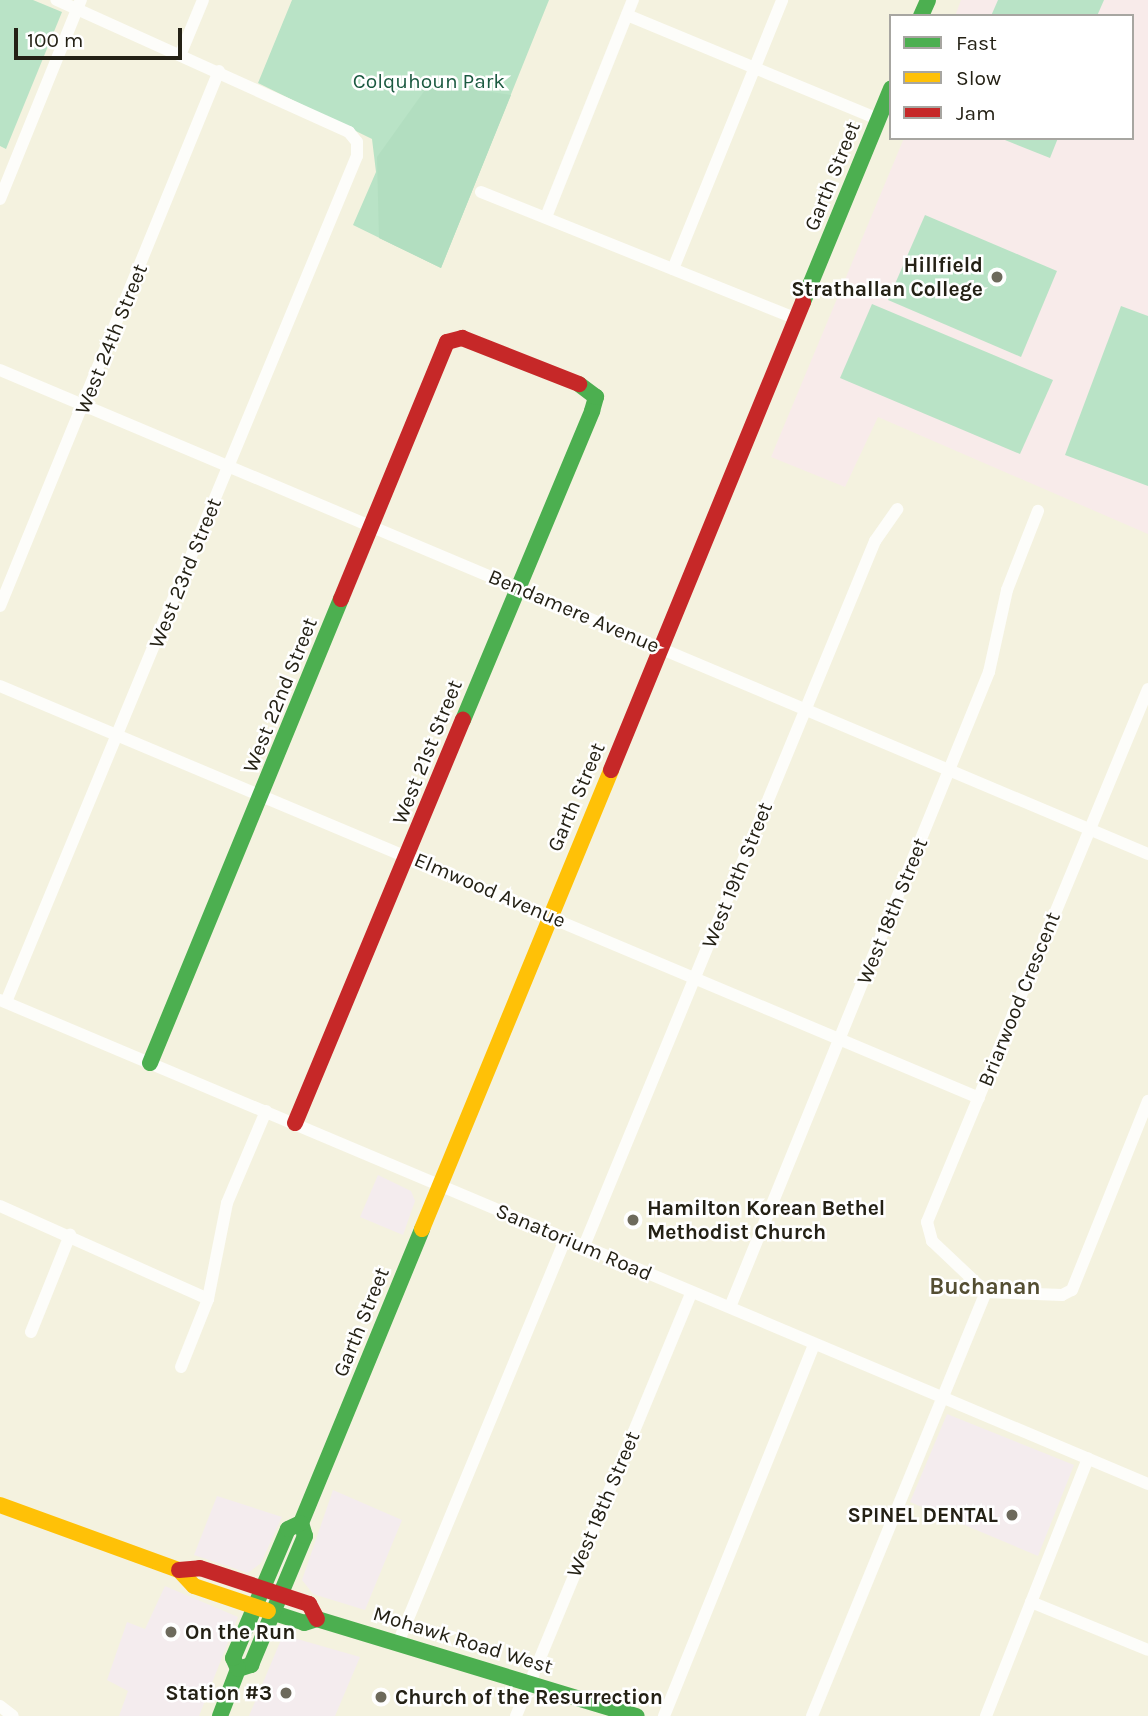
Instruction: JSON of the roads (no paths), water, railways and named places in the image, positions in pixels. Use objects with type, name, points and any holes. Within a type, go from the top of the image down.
[{"type":"main road","name":"Garth Street","points":[[220,1716],[238,1669],[233,1658],[288,1529],[301,1523],[889,93]]},
{"type":"main road","name":"West 21st Street","points":[[295,1123],[596,397],[576,381],[462,338],[447,342]]},
{"type":"main road","name":"West 22nd Street","points":[[150,1062],[447,342]]},
{"type":"main road","name":"Mohawk Road West","points":[[0,1505],[179,1570],[200,1568],[309,1604],[317,1619]]},
{"type":"main road","name":"Garth Street","points":[[238,1669],[251,1665],[306,1535],[301,1523]]},
{"type":"main road","name":"Mohawk Road West","points":[[179,1570],[194,1586],[272,1613],[304,1623],[317,1619],[529,1681],[637,1716]]},
{"type":"street","points":[[56,0],[80,5],[219,71]]},
{"type":"street","points":[[181,53],[203,0]]},
{"type":"street","points":[[546,217],[633,0]]},
{"type":"street","points":[[673,269],[782,0]]},
{"type":"street","points":[[0,199],[80,5]]},
{"type":"street","points":[[627,15],[878,119]]},
{"type":"street","name":"West 23rd Street","points":[[3,1001],[118,735],[357,156],[357,142],[349,132],[219,71]]},
{"type":"street","name":"West 24th Street","points":[[0,606],[84,407],[219,71]]},
{"type":"street","points":[[481,192],[797,319]]},
{"type":"street","name":"Bendamere Avenue","points":[[0,370],[1148,853]]},
{"type":"street","name":"West 19th Street","points":[[584,1246],[876,541],[897,509]]},
{"type":"street","name":"West 18th Street","points":[[730,1307],[989,672],[1007,590],[1038,511]]},
{"type":"street","name":"Elmwood Avenue","points":[[0,686],[408,855],[979,1098]]},
{"type":"street","name":"Briarwood Crescent","points":[[986,1292],[927,1232],[927,1222],[1088,828],[1148,689]]},
{"type":"street","name":"Sanatorium Road","points":[[3,1001],[1148,1484]]},
{"type":"street","points":[[812,1716],[986,1292],[1062,1296],[1072,1290],[1148,1101]]},
{"type":"street","points":[[181,1367],[208,1299],[227,1203],[266,1111]]},
{"type":"street","points":[[0,1206],[208,1299]]},
{"type":"street","points":[[31,1332],[70,1235]]},
{"type":"street","points":[[398,1643],[566,1238]]},
{"type":"street","name":"West 18th Street","points":[[516,1716],[692,1292]]},
{"type":"street","points":[[664,1716],[814,1343]]},
{"type":"street","points":[[986,1716],[1087,1458]]},
{"type":"street","points":[[1031,1602],[1148,1650]]},
{"type":"street","points":[[0,1706],[13,1716]]},
{"type":"place","name":"Hillfield Strathallan College","points":[[997,277]]},
{"type":"place","name":"Hamilton Korean Bethel Methodist Church","points":[[633,1220]]},
{"type":"place","name":"SPINEL DENTAL","points":[[1012,1515]]},
{"type":"place","name":"On the Run","points":[[171,1632]]},
{"type":"place","name":"Station #3","points":[[286,1693]]},
{"type":"place","name":"Church of the Resurrection","points":[[381,1697]]},
{"type":"district","name":"Buchanan","points":[[985,1287]]},
{"type":"park label","name":"Colquhoun Park","points":[[429,81]]}]
